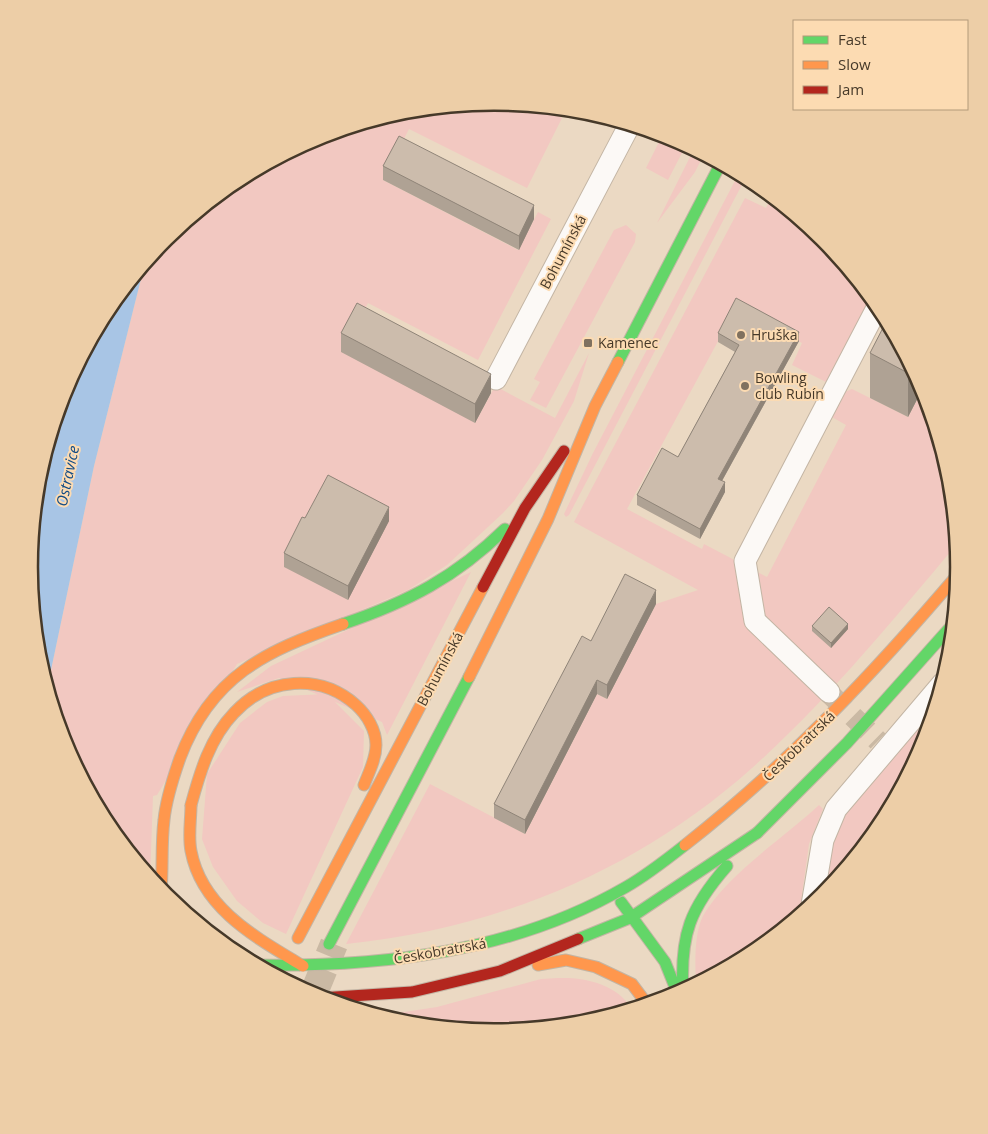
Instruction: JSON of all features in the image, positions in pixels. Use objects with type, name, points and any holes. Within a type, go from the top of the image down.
[{"type":"main road","name":"Bohumínská","points":[[332,944],[451,714],[548,520],[595,406],[718,170]]},
{"type":"main road","name":"Bohumínská","points":[[298,938],[525,508],[595,406]]},
{"type":"main road","points":[[161,879],[161,838],[168,798],[180,758],[195,725],[216,693],[238,672],[278,650],[382,611],[431,589],[473,560],[525,508]]},
{"type":"main road","name":"Českobratrská","points":[[273,966],[304,967],[372,962],[439,953],[498,940],[556,919],[615,893],[640,879],[731,811],[825,723],[950,583]]},
{"type":"main road","points":[[683,982],[681,959],[690,914],[705,890],[757,833],[848,743],[946,632]]},
{"type":"main road","points":[[304,967],[242,927],[212,898],[200,879],[192,856],[191,805],[207,755],[225,725],[244,702],[270,688],[294,683],[320,683],[342,692],[368,718],[374,733],[376,746],[371,768],[323,891]]},
{"type":"main road","points":[[500,971],[630,918],[757,833]]},
{"type":"main road","points":[[615,893],[630,918],[665,962],[675,986]]},
{"type":"main road","points":[[630,918],[636,942]]},
{"type":"main road","points":[[340,997],[412,992],[500,971],[566,960],[589,965],[632,984],[643,998]]},
{"type":"main road","points":[[647,985],[651,996]]},
{"type":"street","name":"Bohumínská","points":[[496,379],[627,131]]},
{"type":"street","points":[[829,692],[755,621],[745,561],[874,313]]},
{"type":"street","points":[[814,893],[820,856],[829,823],[836,809],[883,745],[933,693]]},
{"type":"shaded area","points":[[494,110],[554,114],[562,118],[527,188],[409,129],[383,180],[518,250],[538,212],[551,219],[478,360],[368,303],[357,322],[475,423],[495,386],[555,418],[589,353],[574,401],[542,460],[514,501],[447,565],[408,590],[237,664],[157,795],[153,796],[150,867],[114,821],[85,769],[72,742],[50,674],[94,466],[141,278],[171,244],[240,187],[319,145],[376,126],[405,119],[434,114]]},
{"type":"shaded area","points":[[659,142],[683,152],[668,180],[646,168]]},
{"type":"shaded area","points":[[691,155],[701,161],[695,172],[657,223]]},
{"type":"shaded area","points":[[735,180],[742,184],[569,515],[566,517],[564,514],[593,453]]},
{"type":"shaded area","points":[[745,198],[766,208],[769,203],[817,244],[869,307],[830,384],[792,365],[802,343],[736,308],[627,509],[702,549],[704,544],[767,577],[846,425],[832,417],[845,392],[852,389],[908,417],[918,398],[935,449],[942,478],[947,507],[950,552],[859,659],[780,742],[708,804],[662,836],[613,865],[563,889],[511,909],[457,925],[402,936],[346,944],[430,784],[525,834],[597,694],[607,699],[656,604],[698,590],[574,522]]},
{"type":"shaded area","points":[[626,225],[636,234],[635,242],[546,408],[530,400],[540,382],[534,379],[614,230]]},
{"type":"shaded area","points":[[471,572],[387,735],[382,722],[279,678],[237,692],[271,666]]},
{"type":"shaded area","points":[[327,694],[364,731],[363,767],[286,934],[263,923],[237,901],[213,867],[202,839],[207,774],[240,723],[267,702],[283,696]]},
{"type":"shaded area","points":[[923,723],[903,769],[874,821],[826,880],[829,851],[844,815]]},
{"type":"shaded area","points":[[819,805],[823,809],[809,844],[801,905],[748,947],[696,976],[695,958],[698,931],[703,916],[713,901],[756,858]]},
{"type":"shaded area","points":[[568,978],[600,984],[618,993],[628,1003],[583,1015],[524,1023],[464,1023],[397,1013],[437,1007],[541,979]]},
{"type":"water","name":"Ostravice","points":[[141,278],[94,466],[50,674],[41,627],[38,597],[38,537],[46,478],[53,449],[72,392],[114,313]]},
{"type":"building","points":[[399,136],[534,205],[519,236],[383,166]]},
{"type":"building","points":[[736,298],[799,332],[718,479],[725,482],[700,529],[637,495],[662,448],[678,457],[739,345],[718,333]]},
{"type":"building","points":[[357,303],[491,374],[475,404],[341,333]]},
{"type":"building","points":[[883,328],[906,372],[870,353]]},
{"type":"building","points":[[328,475],[389,507],[348,586],[284,553],[302,517],[305,518]]},
{"type":"building","points":[[625,574],[656,590],[607,685],[597,680],[525,820],[494,804],[582,636],[591,641]]},
{"type":"building","points":[[829,607],[848,624],[831,643],[812,626]]},
{"type":"tunnel","points":[[830,694],[878,741]]},
{"type":"tunnel","points":[[316,988],[334,944]]},
{"type":"traffic: fast","points":[[618,362],[718,170]]},
{"type":"traffic: fast","points":[[343,624],[389,607],[430,586],[468,561],[505,529]]},
{"type":"traffic: fast","points":[[757,833],[847,743],[946,632]]},
{"type":"traffic: fast","points":[[329,944],[469,677]]},
{"type":"traffic: fast","points":[[578,939],[630,918],[757,833]]},
{"type":"traffic: fast","points":[[272,965],[352,963],[399,958],[447,951],[493,941],[539,927],[583,909],[634,882],[685,845]]},
{"type":"traffic: fast","points":[[683,982],[683,954],[690,923],[704,895],[727,866]]},
{"type":"traffic: fast","points":[[621,902],[665,962],[675,986]]},
{"type":"traffic: slow","points":[[469,677],[548,519],[595,406],[618,362]]},
{"type":"traffic: slow","points":[[685,845],[759,783],[829,716],[895,646],[950,583]]},
{"type":"traffic: slow","points":[[298,938],[483,587]]},
{"type":"traffic: slow","points":[[161,879],[163,829],[172,781],[193,730],[208,706],[244,670],[265,657],[289,645],[343,624]]},
{"type":"traffic: slow","points":[[191,805],[198,780],[212,744],[234,713],[247,701],[262,692],[278,686],[294,684],[310,684],[326,688],[342,695],[364,713],[373,728],[376,739],[374,760],[364,785]]},
{"type":"traffic: slow","points":[[191,805],[191,851],[197,871],[207,890],[219,905],[250,933],[303,966]]},
{"type":"traffic: slow","points":[[538,965],[566,960],[596,967],[632,984],[643,998]]},
{"type":"traffic: jam","points":[[483,587],[525,508],[564,451]]},
{"type":"traffic: jam","points":[[340,997],[412,992],[500,971],[578,939]]},
{"type":"place","name":"Hruška","points":[[741,335]]},
{"type":"place","name":"Kamenec","points":[[588,343]]},
{"type":"place","name":"Bowling club Rubín","points":[[745,386]]}]
